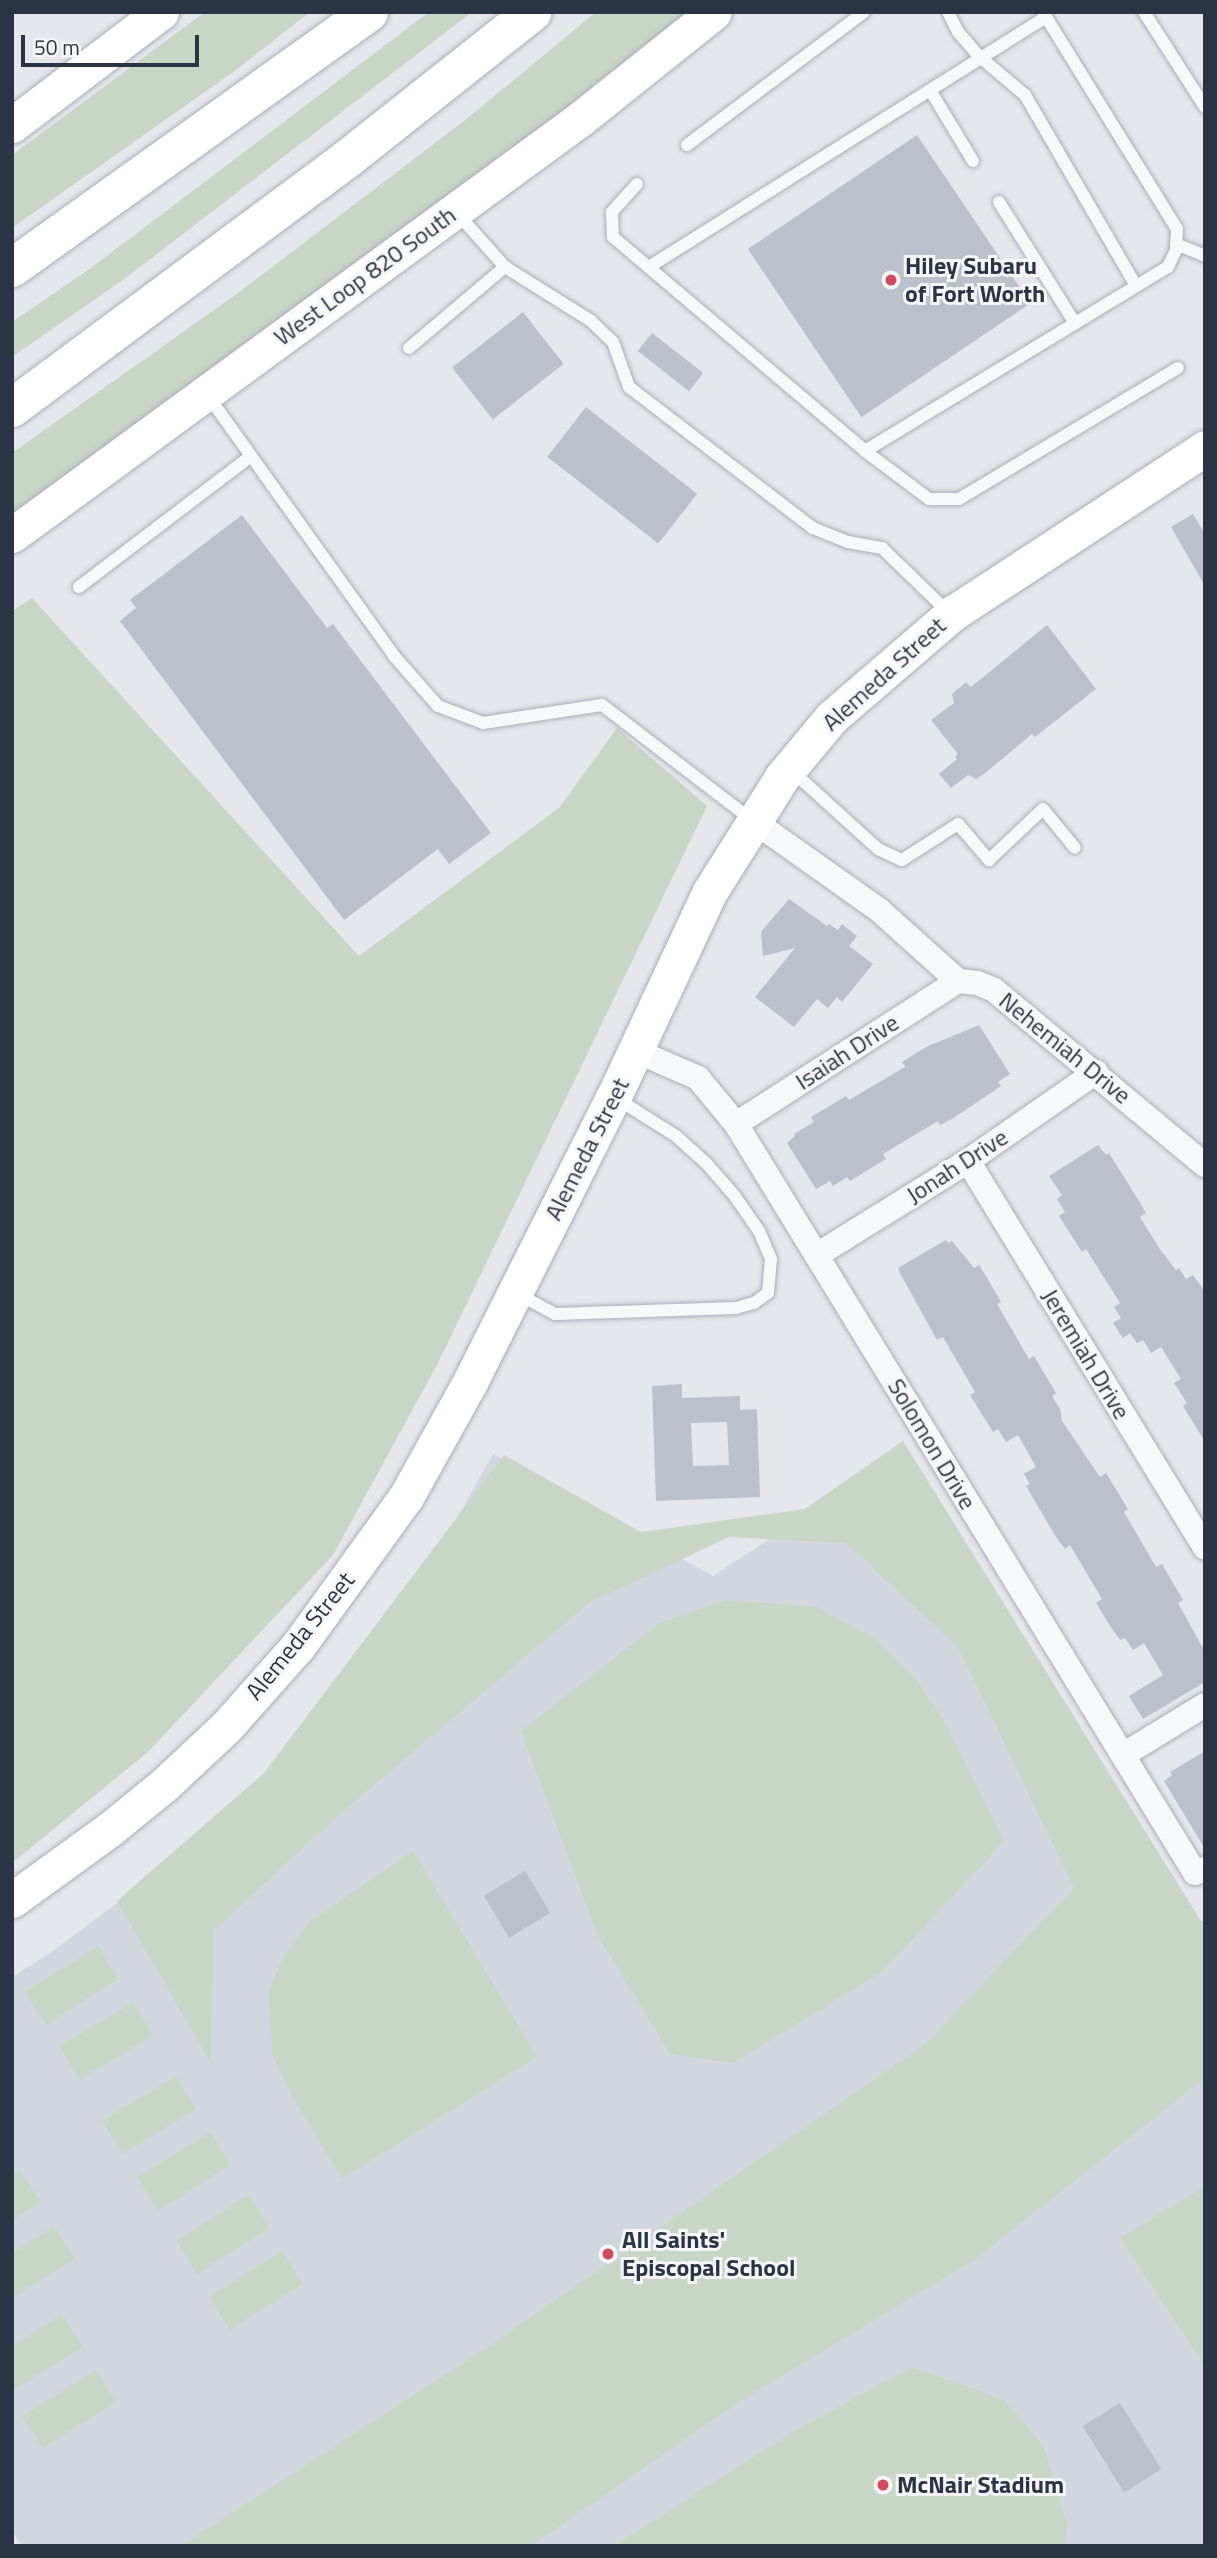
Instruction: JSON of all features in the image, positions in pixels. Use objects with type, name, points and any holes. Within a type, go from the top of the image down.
[{"type":"highway","points":[[12,268],[369,12]]},
{"type":"highway","points":[[12,408],[346,160],[529,16]]},
{"type":"street","points":[[12,125],[160,12]]},
{"type":"street","name":"West Loop 820 South","points":[[12,535],[580,119],[715,12]]},
{"type":"street","name":"Alemeda Street","points":[[12,1900],[164,1786],[227,1726],[298,1646],[407,1497],[614,1096],[681,946],[752,820],[789,768],[832,717],[951,615],[1205,448]]},
{"type":"street","name":"Nehemiah Drive","points":[[752,820],[879,910],[958,981],[977,983],[994,990],[1205,1165]]},
{"type":"street","name":"Isaiah Drive","points":[[736,1124],[958,981]]},
{"type":"street","name":"Solomon Drive","points":[[636,1051],[698,1078],[736,1124],[1122,1755],[1200,1871]]},
{"type":"street","name":"Jonah Drive","points":[[817,1255],[968,1161],[1096,1072]]},
{"type":"street","name":"Jeremiah Drive","points":[[968,1161],[1205,1547]]},
{"type":"street","points":[[1122,1755],[1205,1705]]},
{"type":"lane","points":[[687,145],[864,12]]},
{"type":"lane","points":[[948,12],[958,32],[980,57],[1025,95],[1136,286]]},
{"type":"lane","points":[[1144,12],[1205,107]]},
{"type":"lane","points":[[649,267],[930,90],[1044,14],[1177,229],[1176,244],[1168,267],[864,450]]},
{"type":"lane","points":[[930,90],[973,161]]},
{"type":"lane","points":[[637,184],[612,212],[613,237],[864,450],[929,499],[959,499],[1178,369]]},
{"type":"lane","points":[[999,202],[1075,323]]},
{"type":"lane","points":[[454,210],[505,267],[591,321],[613,342],[629,387],[813,528],[848,542],[882,548],[951,615]]},
{"type":"lane","points":[[1176,244],[1205,256]]},
{"type":"lane","points":[[409,348],[505,267]]},
{"type":"lane","points":[[206,393],[394,656],[438,706],[483,723],[601,705],[752,820]]},
{"type":"lane","points":[[79,587],[251,456]]},
{"type":"lane","points":[[789,768],[878,849],[902,860],[958,824],[989,860],[1043,809],[1075,848]]},
{"type":"lane","points":[[515,1292],[555,1314],[736,1308],[754,1303],[768,1293],[771,1259],[759,1231],[734,1195],[706,1163],[676,1136],[614,1096]]},
{"type":"shaded area","name":"All Saints' Episcopal School","points":[[901,1453],[1205,1940],[1205,2546],[22,2546],[12,2531],[12,1977],[50,1953],[160,1871],[275,1766],[451,1529],[493,1454],[713,1576]]},
{"type":"green space","points":[[205,12],[310,12],[236,70],[12,228],[12,155]]},
{"type":"green space","points":[[429,12],[472,12],[127,277],[12,357],[12,322],[91,268]]},
{"type":"green space","points":[[596,12],[694,12],[12,526],[12,453],[238,293],[464,121]]},
{"type":"green space","points":[[32,598],[359,956],[559,808],[617,728],[707,806],[438,1363],[333,1555],[148,1752],[12,1863],[12,611]]},
{"type":"green space","points":[[903,1441],[1201,1921],[1205,1920],[1205,2078],[974,2260],[739,2402],[531,2546],[181,2546],[483,2350],[924,2045],[1074,1888],[958,1647],[846,1543],[729,1537],[589,1603],[341,1813],[213,1931],[211,2063],[117,1901],[264,1773],[504,1455],[641,1532],[805,1509]]},
{"type":"green space","points":[[725,1600],[817,1607],[877,1640],[915,1678],[946,1724],[1004,1841],[882,1972],[733,2063],[670,2054],[598,1936],[521,1731],[658,1624]]},
{"type":"green space","points":[[413,1851],[537,2057],[342,2179],[291,2094],[273,2056],[269,1992],[283,1957],[309,1922]]},
{"type":"green space","points":[[98,1946],[119,1979],[46,2025],[25,1992]]},
{"type":"green space","points":[[133,2002],[153,2035],[79,2080],[59,2046]]},
{"type":"green space","points":[[176,2076],[196,2109],[122,2154],[102,2120]]},
{"type":"green space","points":[[210,2132],[231,2165],[158,2211],[137,2178]]},
{"type":"green space","points":[[20,2170],[41,2203],[12,2221],[12,2175]]},
{"type":"green space","points":[[1205,2186],[1205,2366],[1120,2238]]},
{"type":"green space","points":[[249,2195],[270,2228],[197,2274],[176,2241]]},
{"type":"green space","points":[[54,2226],[75,2259],[12,2298],[12,2253]]},
{"type":"green space","points":[[282,2251],[303,2284],[230,2330],[209,2297]]},
{"type":"green space","points":[[62,2314],[83,2347],[12,2391],[12,2346]]},
{"type":"green space","name":"McNair Stadium","points":[[912,2367],[1004,2400],[1043,2445],[1067,2524],[1064,2546],[614,2546],[794,2431]]},
{"type":"green space","points":[[96,2370],[116,2402],[42,2448],[22,2416]]},
{"type":"building","name":"Hiley Subaru of Fort Worth","points":[[917,135],[1031,303],[861,417],[748,249]]},
{"type":"building","points":[[523,312],[564,364],[493,419],[452,367]]},
{"type":"building","points":[[652,333],[703,373],[689,391],[638,351]]},
{"type":"building","points":[[586,407],[697,494],[658,543],[547,457]]},
{"type":"building","points":[[1193,514],[1205,534],[1205,586],[1171,527]]},
{"type":"building","points":[[242,515],[327,628],[333,624],[491,833],[449,864],[438,849],[344,920],[120,621],[136,608],[130,600]]},
{"type":"building","points":[[1047,625],[1096,689],[1035,737],[1032,734],[984,774],[976,779],[968,775],[951,788],[939,774],[957,759],[955,757],[958,754],[931,720],[954,703],[952,694],[966,682],[971,687]]},
{"type":"building","points":[[789,899],[827,926],[829,924],[838,930],[842,924],[857,936],[849,946],[873,964],[842,1002],[837,997],[828,1008],[817,999],[794,1027],[755,997],[795,948],[763,956],[761,932]]},
{"type":"building","points":[[979,1025],[1010,1074],[998,1082],[1001,1086],[952,1119],[940,1125],[938,1121],[883,1154],[886,1159],[850,1181],[847,1177],[833,1186],[830,1181],[816,1189],[787,1143],[794,1134],[814,1122],[811,1117],[846,1096],[849,1100],[905,1067],[902,1062],[926,1047]]},
{"type":"building","points":[[1098,1145],[1106,1155],[1109,1153],[1139,1201],[1146,1213],[1140,1217],[1159,1248],[1176,1270],[1179,1268],[1186,1279],[1193,1275],[1205,1292],[1205,1442],[1183,1406],[1187,1403],[1174,1383],[1181,1379],[1161,1347],[1151,1353],[1143,1340],[1137,1343],[1130,1333],[1123,1338],[1113,1323],[1121,1318],[1114,1307],[1120,1303],[1086,1249],[1082,1252],[1059,1216],[1065,1212],[1057,1199],[1062,1195],[1049,1176]]},
{"type":"building","points":[[946,1240],[948,1243],[952,1241],[974,1268],[979,1265],[986,1276],[1001,1302],[997,1304],[1029,1359],[1034,1356],[1056,1393],[1052,1396],[1060,1409],[1062,1421],[1100,1477],[1106,1473],[1128,1509],[1124,1512],[1156,1567],[1162,1564],[1183,1600],[1178,1603],[1205,1652],[1205,1682],[1143,1719],[1129,1696],[1163,1675],[1144,1643],[1133,1650],[1125,1638],[1120,1640],[1112,1629],[1096,1603],[1102,1599],[1070,1545],[1065,1549],[1056,1537],[1026,1486],[1030,1484],[1024,1474],[1036,1467],[1018,1435],[1006,1442],[998,1429],[993,1432],[970,1395],[975,1392],[943,1337],[937,1340],[900,1273],[898,1268]]},
{"type":"building","points":[[682,1384],[682,1398],[740,1396],[740,1410],[757,1409],[760,1497],[656,1501],[652,1386]],"holes":[[[727,1422],[729,1465],[693,1466],[691,1423]]]},
{"type":"building","points":[[1205,1751],[1205,1849],[1164,1781],[1172,1775],[1170,1772]]},
{"type":"building","points":[[525,1871],[550,1913],[509,1938],[484,1896]]},
{"type":"building","points":[[1120,2403],[1161,2469],[1124,2492],[1083,2426]]},
{"type":"place","name":"Hiley Subaru of Fort Worth","points":[[891,280]]},
{"type":"place","name":"All Saints' Episcopal School","points":[[608,2254]]},
{"type":"place","name":"McNair Stadium","points":[[883,2485]]}]
